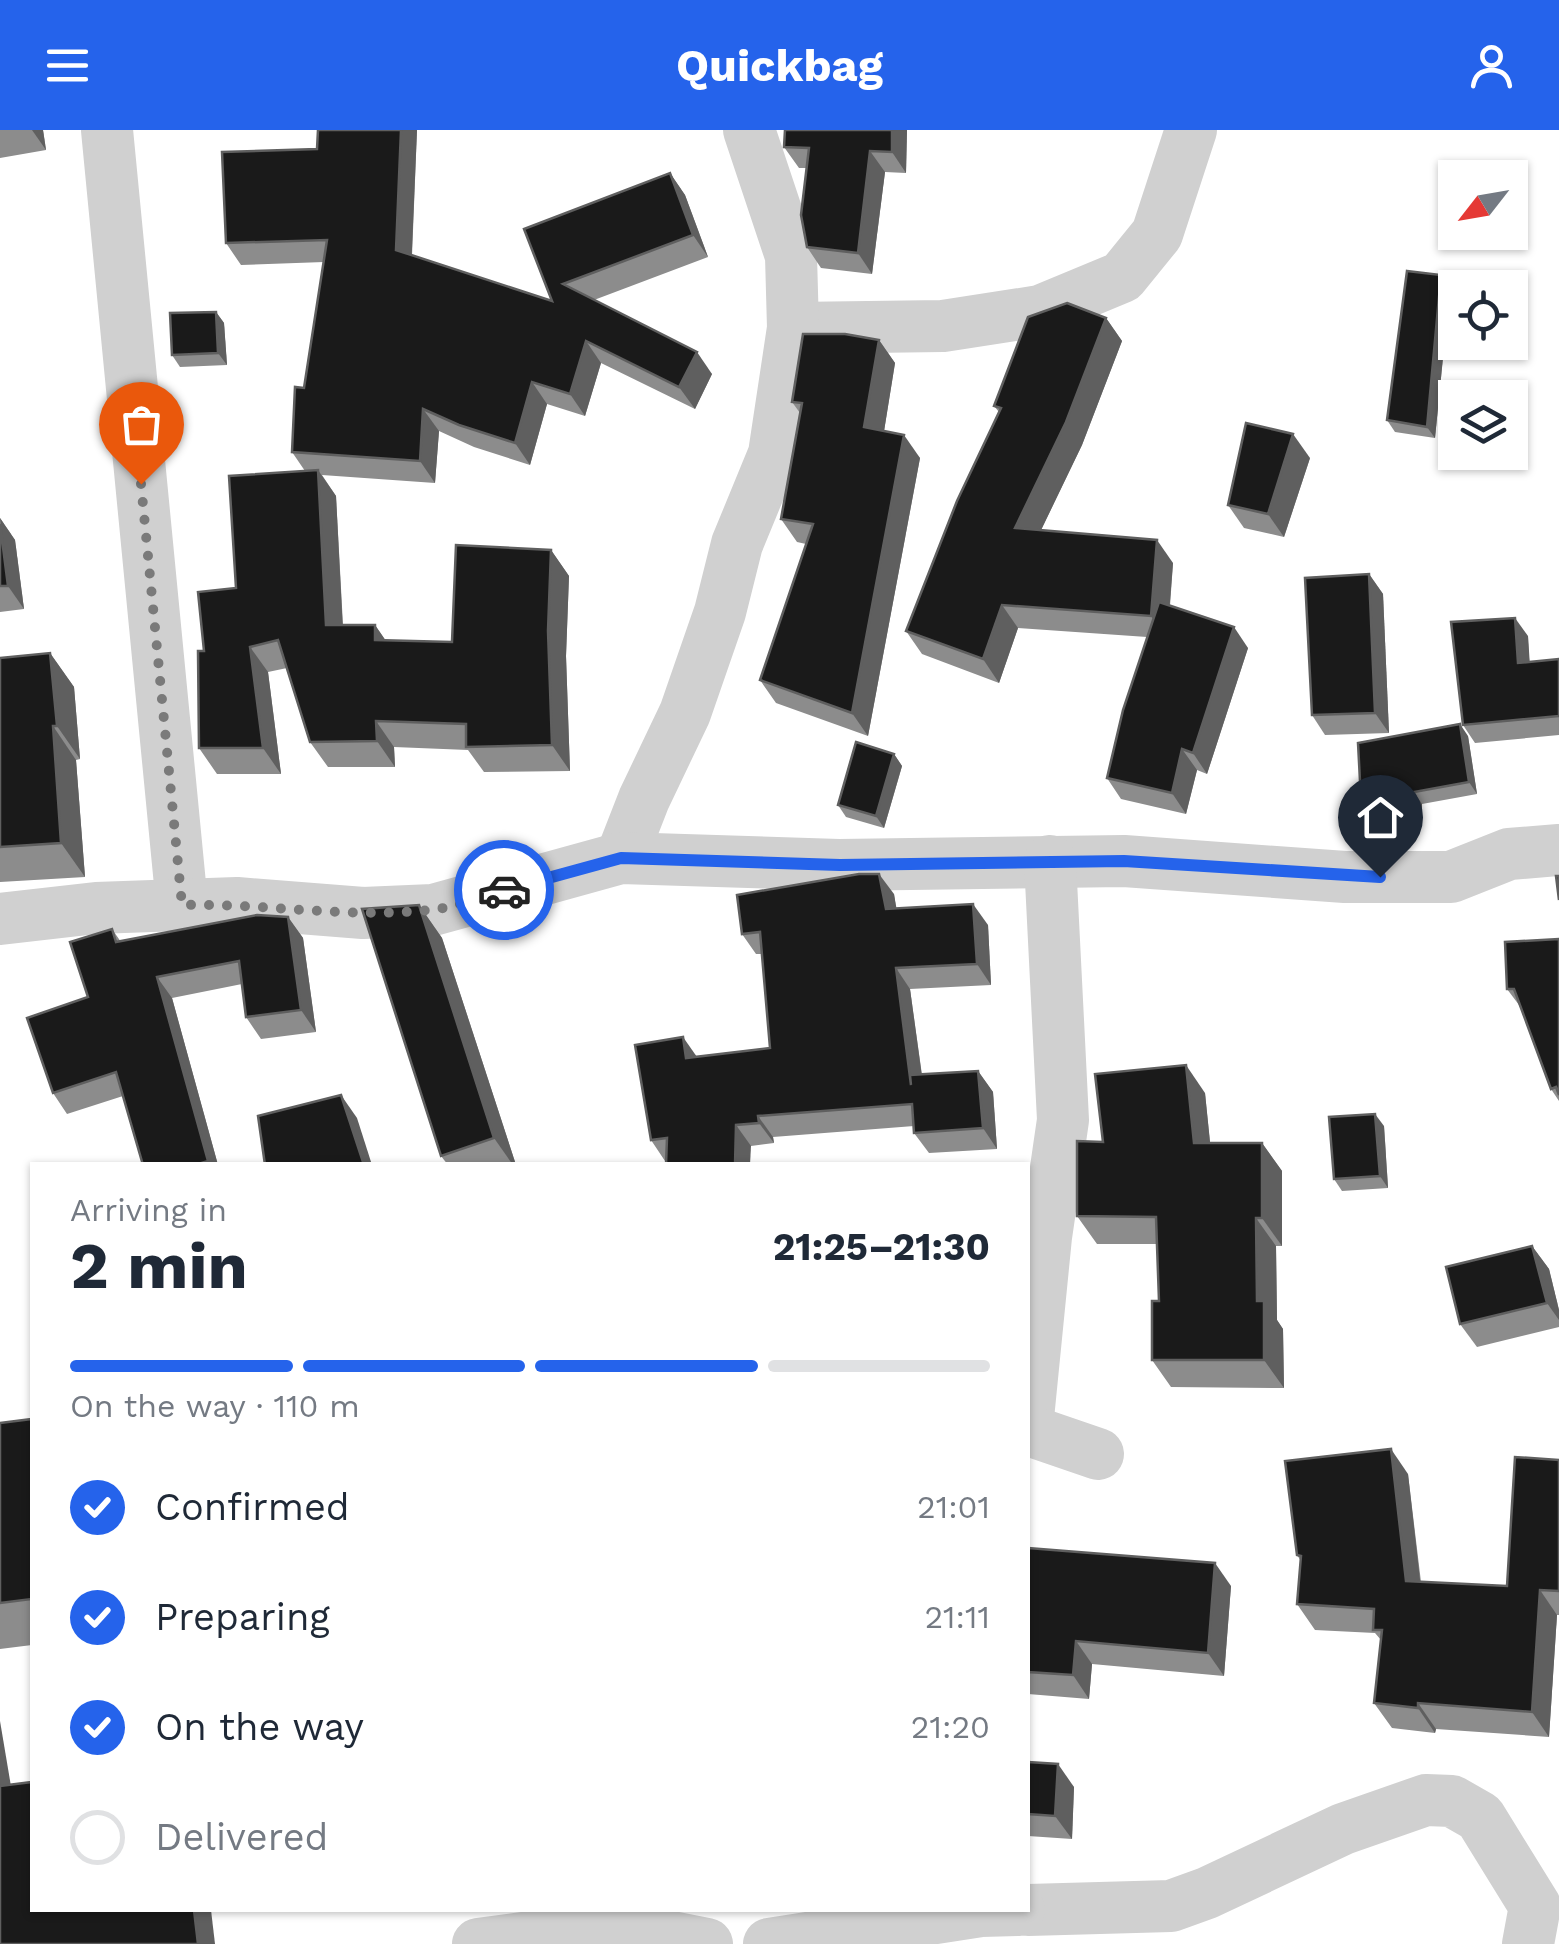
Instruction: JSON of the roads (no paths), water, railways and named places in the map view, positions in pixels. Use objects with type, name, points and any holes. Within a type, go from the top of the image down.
[{"type":"street","points":[[107,130],[182,905]]},
{"type":"street","points":[[621,858],[685,714],[720,612],[737,544],[774,454],[793,328],[791,256],[748,130]]},
{"type":"street","points":[[793,328],[943,326],[1040,311],[1122,277],[1157,234],[1191,130]]},
{"type":"street","points":[[0,919],[96,908],[237,903],[363,913],[433,910],[621,858],[840,865],[1124,861],[1345,876],[1450,878],[1509,854],[1559,850]]},
{"type":"street","points":[[1030,1398],[1046,1236],[1057,1182],[1063,1120],[1050,861]]},
{"type":"street","points":[[1030,1431],[1098,1454]]},
{"type":"street","points":[[1030,1910],[1171,1906],[1342,1829],[1426,1800],[1452,1801],[1480,1817],[1536,1906],[1528,1944]]},
{"type":"street","points":[[769,1944],[975,1912]]},
{"type":"street","points":[[478,1944],[532,1940],[580,1923],[612,1925],[707,1944]]}]
